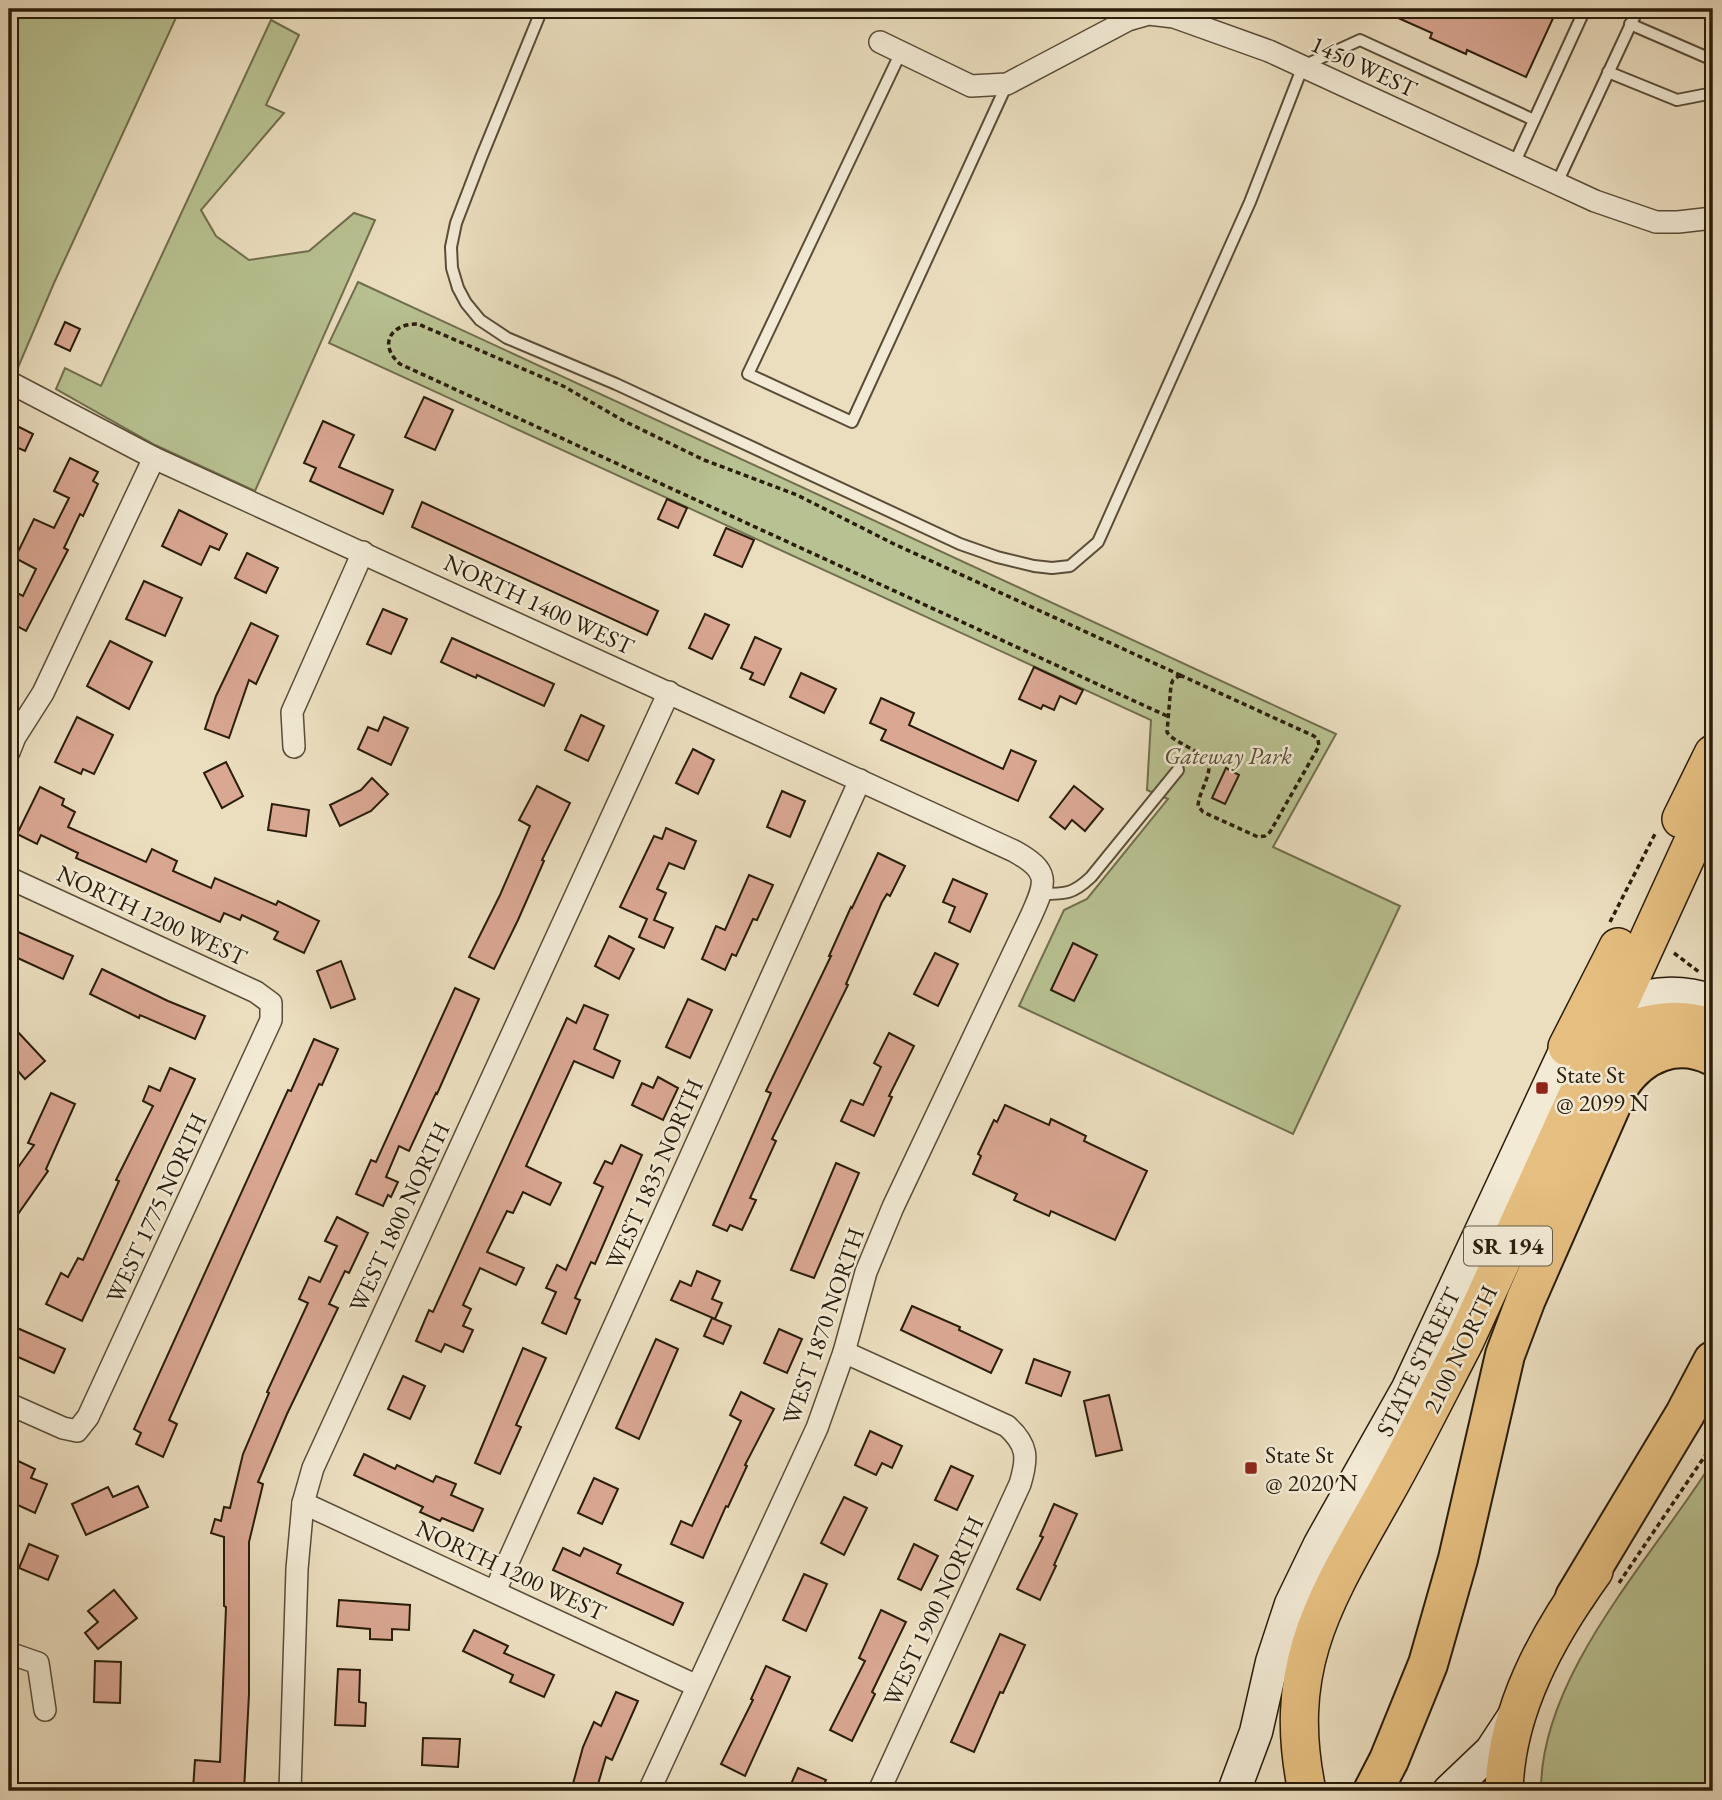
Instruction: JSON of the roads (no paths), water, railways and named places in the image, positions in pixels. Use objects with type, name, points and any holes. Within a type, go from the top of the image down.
[{"type":"highway","points":[[1505,1355],[1509,1316],[1529,1244],[1565,1154],[1580,1066],[1713,754]]},
{"type":"highway","name":"2100 NORTH","points":[[1307,1791],[1300,1753],[1300,1709],[1305,1664],[1317,1621],[1346,1560],[1421,1429],[1465,1341],[1580,1066],[1618,1006],[1713,798]]},
{"type":"highway","points":[[1580,1066],[1614,1040],[1642,1026],[1672,1020],[1713,1028]]},
{"type":"highway","points":[[1381,1776],[1428,1664],[1458,1559],[1505,1355],[1525,1298],[1620,1085],[1627,1074],[1647,1057],[1670,1049],[1693,1049],[1713,1056]]},
{"type":"highway","points":[[1504,1791],[1505,1767],[1516,1713],[1535,1670],[1575,1597],[1685,1414],[1713,1361]]},
{"type":"highway","points":[[1575,1597],[1658,1484],[1698,1425],[1713,1397]]},
{"type":"main road","points":[[1618,1006],[1641,997],[1708,988]]},
{"type":"main road","name":"STATE STREET","points":[[1234,1791],[1256,1732],[1275,1652],[1291,1604],[1320,1544],[1389,1423],[1580,1066]]},
{"type":"main road","points":[[1448,1791],[1491,1751],[1516,1713]]},
{"type":"street","name":"1450 WEST","points":[[880,42],[971,86],[1007,84],[1128,20],[1149,14],[1197,16],[1595,201],[1656,222],[1713,218]]},
{"type":"street","name":"NORTH 1400 WEST","points":[[9,382],[154,458],[1014,850],[1034,862],[1041,885]]},
{"type":"street","points":[[9,752],[62,656],[154,458]]},
{"type":"street","points":[[294,747],[292,712],[363,552]]},
{"type":"street","name":"WEST 1800 NORTH","points":[[290,1791],[297,1569],[303,1503],[313,1468],[668,692]]},
{"type":"street","name":"WEST 1835 NORTH","points":[[495,1591],[860,780]]},
{"type":"street","name":"NORTH 1200 WEST","points":[[9,878],[256,992],[271,1003]]},
{"type":"street","name":"WEST 1870 NORTH","points":[[649,1791],[817,1428],[844,1352],[866,1272],[893,1207],[1041,885]]},
{"type":"street","name":"WEST 1775 NORTH","points":[[9,1404],[63,1428],[77,1430],[88,1417],[271,1020],[271,1003]]},
{"type":"street","name":"WEST 1900 NORTH","points":[[844,1352],[1007,1426],[1019,1437],[1025,1451],[1026,1467],[1020,1484],[879,1791]]},
{"type":"street","name":"NORTH 1200 WEST","points":[[303,1503],[697,1686]]},
{"type":"street","points":[[9,1653],[38,1663],[45,1710]]},
{"type":"lane","points":[[542,9],[456,223],[451,247],[458,288],[480,320],[508,338],[616,384],[960,544],[1034,566],[1070,566],[1098,542],[1250,202],[1303,66],[1360,40],[1534,120]]},
{"type":"lane","points":[[1514,164],[1585,9]]},
{"type":"lane","points":[[1557,183],[1637,9]]},
{"type":"lane","points":[[1630,24],[1713,60]]},
{"type":"lane","points":[[901,52],[748,374],[852,422],[1007,84]]},
{"type":"lane","points":[[1608,72],[1676,100],[1713,93]]},
{"type":"lane","points":[[1041,885],[1066,894],[1077,890],[1091,877],[1178,770]]},
{"type":"place","name":"State St @ 2099 N","points":[[1542,1088]]},
{"type":"place","name":"State St @ 2020 N","points":[[1251,1468]]},
{"type":"park label","name":"Gateway Park","points":[[1228,755]]}]
